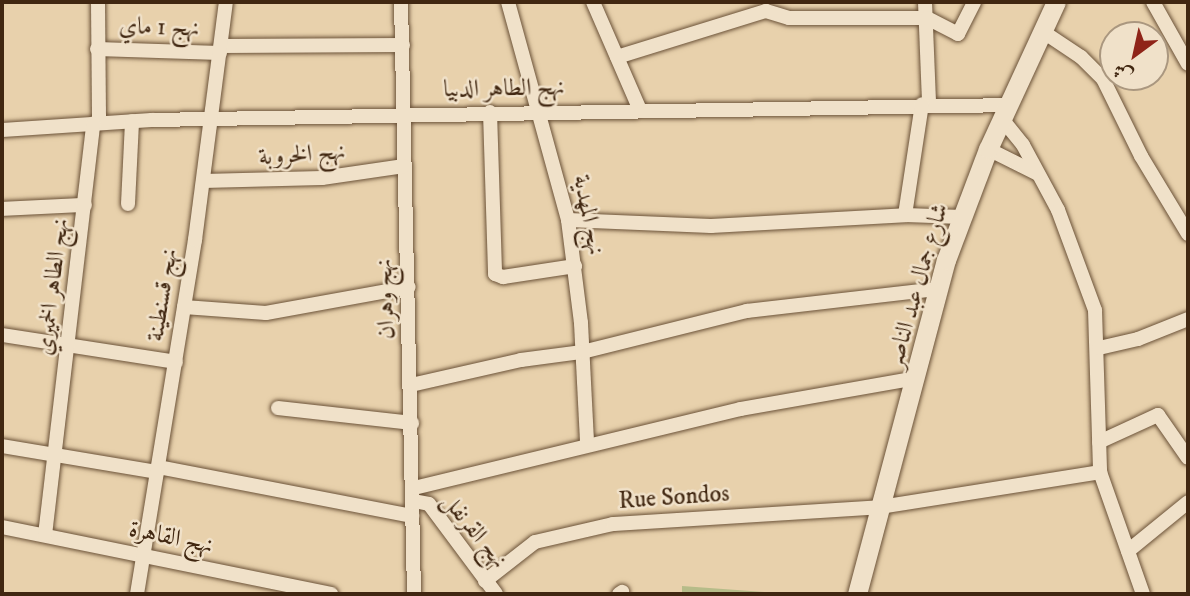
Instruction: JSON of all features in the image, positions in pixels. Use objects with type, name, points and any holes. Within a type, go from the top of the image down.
[{"type":"main road","name":"شارع جمال عبد الناصر","points":[[857,594],[938,289],[962,217],[988,149],[1056,2]]},
{"type":"street","name":"نهج الطاهر الخميري","points":[[45,535],[96,124],[98,2]]},
{"type":"street","name":"نهج قسنطينة","points":[[137,594],[176,362],[212,119],[226,2]]},
{"type":"street","name":"نهج وهران","points":[[401,2],[414,594]]},
{"type":"street","name":"نهج المهدية","points":[[509,2],[541,111],[568,220],[575,266],[587,443]]},
{"type":"street","points":[[593,2],[639,108]]},
{"type":"street","points":[[905,215],[925,104],[925,2]]},
{"type":"street","points":[[617,57],[766,11],[789,18],[927,18],[960,33],[974,2]]},
{"type":"street","points":[[1153,2],[1188,64]]},
{"type":"street","points":[[1042,31],[1082,57],[1102,79],[1188,234]]},
{"type":"street","name":"نهج 1 ماي","points":[[97,49],[403,45]]},
{"type":"street","name":"نهج الطاهر الدبيا","points":[[2,130],[132,121],[639,108],[925,104],[1005,112]]},
{"type":"street","points":[[490,112],[495,274],[503,277],[575,266]]},
{"type":"street","points":[[1005,112],[1041,177],[1079,259],[1095,310],[1100,472],[1143,594]]},
{"type":"street","points":[[128,204],[132,121]]},
{"type":"street","points":[[988,149],[1041,177]]},
{"type":"street","name":"نهج الخروبة","points":[[203,181],[311,179],[404,166]]},
{"type":"street","points":[[2,209],[85,205]]},
{"type":"street","points":[[568,220],[711,226],[905,215],[962,217]]},
{"type":"street","points":[[184,307],[266,313],[409,287]]},
{"type":"street","points":[[411,385],[521,360],[582,352],[757,309],[938,289]]},
{"type":"street","points":[[1098,348],[1138,339],[1188,319]]},
{"type":"street","points":[[2,335],[69,343],[176,362]]},
{"type":"street","points":[[2,446],[158,470],[413,502],[587,443],[741,409],[916,378]]},
{"type":"street","points":[[278,408],[412,423]]},
{"type":"street","points":[[1099,443],[1158,415],[1188,458]]},
{"type":"street","name":"Rue Sondos","points":[[485,581],[535,542],[613,524],[880,507],[1100,472]]},
{"type":"street","name":"نهج القرنفل","points":[[413,502],[429,504],[496,594]]},
{"type":"street","points":[[1128,551],[1188,502]]},
{"type":"street","name":"نهج القاهرة","points":[[2,527],[331,594]]},
{"type":"green space","points":[[682,586],[764,592],[764,594],[682,594]]}]
